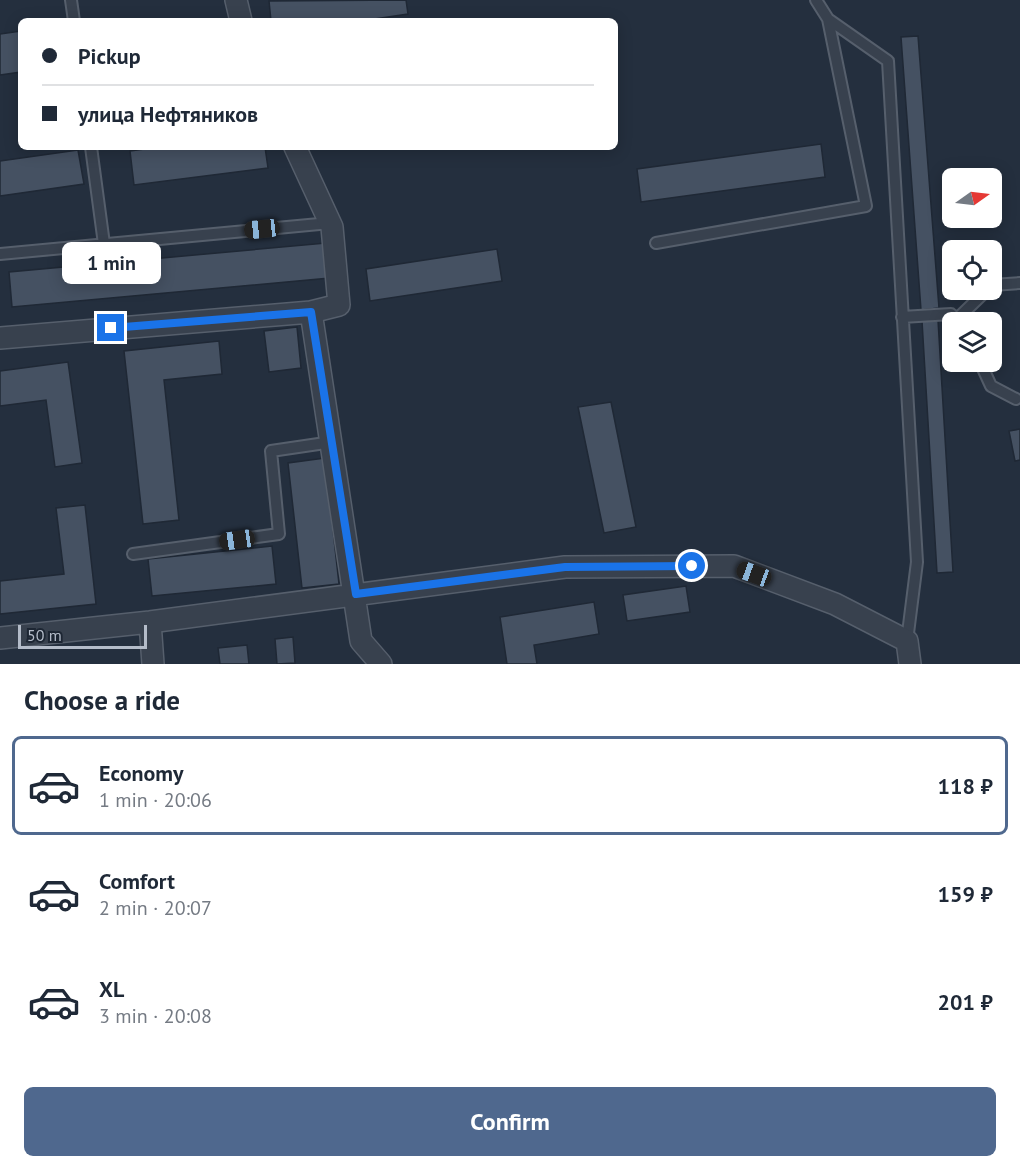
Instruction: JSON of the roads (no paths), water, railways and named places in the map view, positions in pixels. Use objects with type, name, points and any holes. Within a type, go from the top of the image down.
[{"type":"street","points":[[236,0],[240,18]]},
{"type":"street","points":[[0,338],[311,312],[339,305],[330,223],[296,150]]},
{"type":"street","points":[[311,312],[356,594],[361,641],[381,664]]},
{"type":"street","points":[[0,638],[150,622],[565,567],[734,566],[835,604],[907,641],[910,664]]},
{"type":"street","points":[[150,622],[153,664]]},
{"type":"lane","points":[[71,0],[74,18]]},
{"type":"lane","points":[[656,243],[866,206],[828,19],[816,0]]},
{"type":"lane","points":[[828,19],[888,61],[917,562],[907,641]]},
{"type":"lane","points":[[91,150],[104,244]]},
{"type":"lane","points":[[0,254],[330,223]]},
{"type":"lane","points":[[1002,284],[1020,282]]},
{"type":"lane","points":[[966,312],[977,300]]},
{"type":"lane","points":[[903,317],[942,315]]},
{"type":"lane","points":[[985,372],[991,386],[1016,399]]},
{"type":"lane","points":[[133,554],[279,534],[271,451],[332,442]]}]
